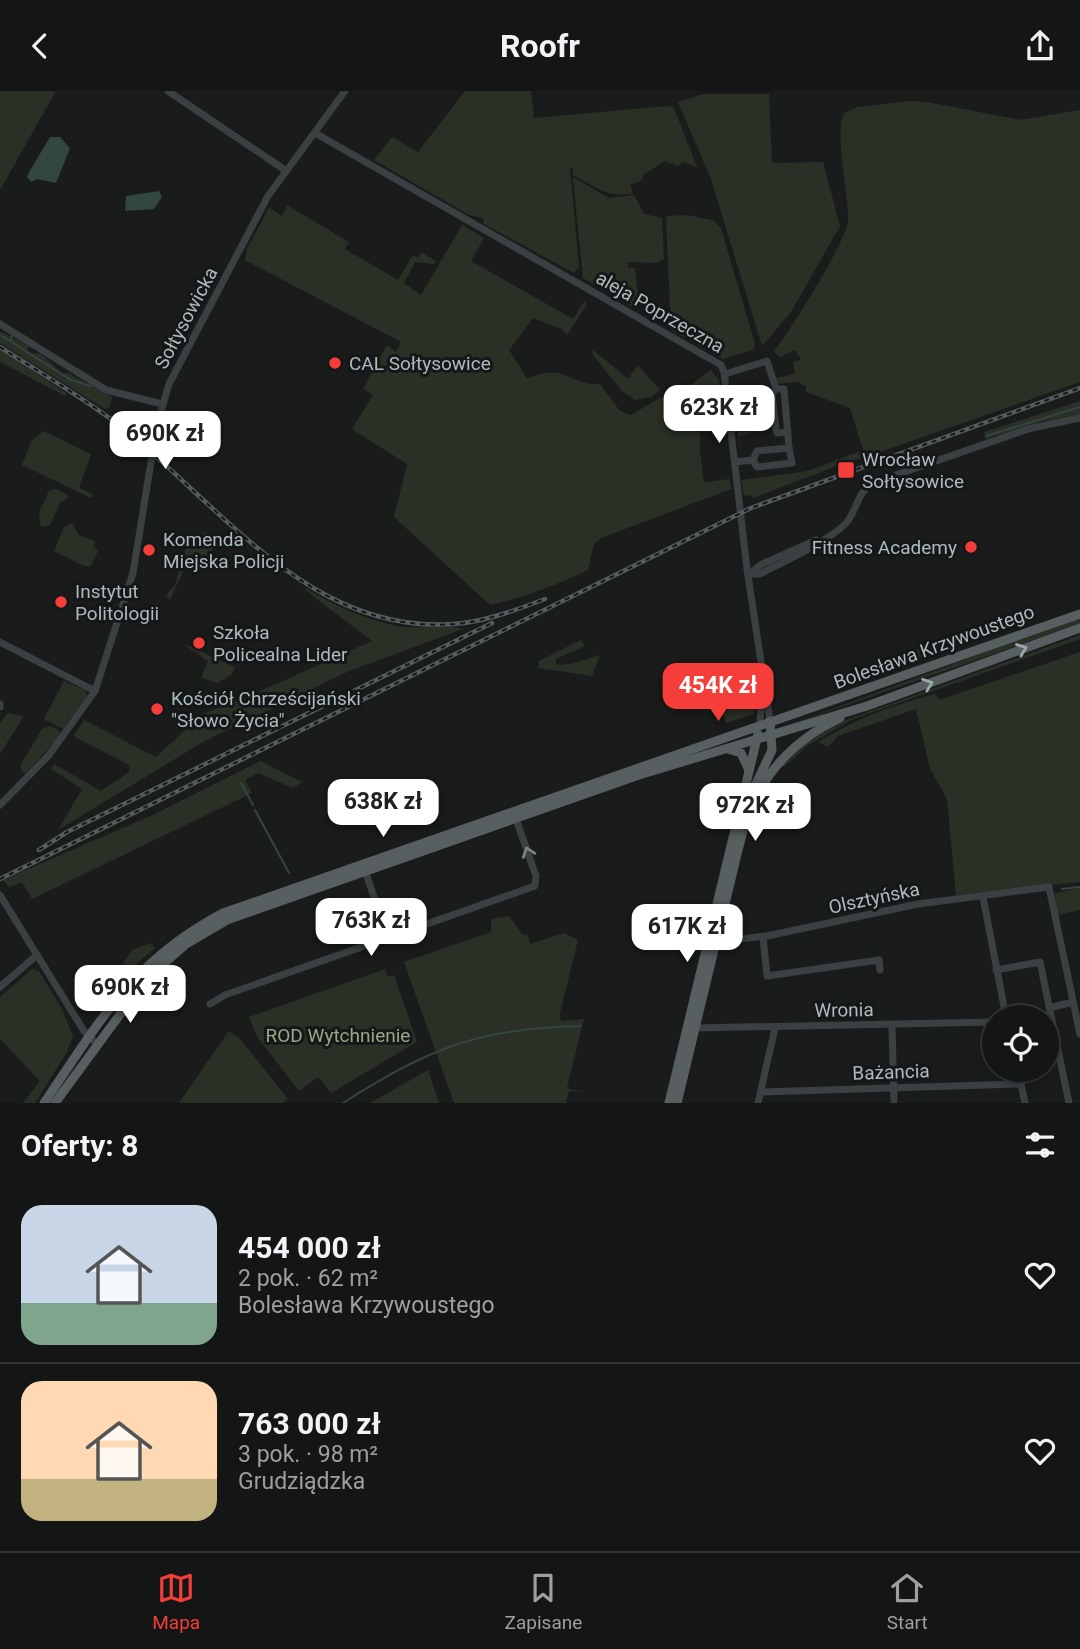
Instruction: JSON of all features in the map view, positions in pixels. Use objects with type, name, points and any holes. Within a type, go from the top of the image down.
[{"type":"main road","name":"Bolesława Krzywoustego","points":[[93,1041],[146,979],[186,944],[228,920],[364,867],[1080,614]]},
{"type":"main road","name":"Bolesława Krzywoustego","points":[[364,867],[723,749],[867,706],[1080,628]]},
{"type":"main road","points":[[749,809],[770,775],[801,741],[829,723],[867,706]]},
{"type":"main road","points":[[669,1103],[755,786],[772,750],[770,722]]},
{"type":"main road","points":[[677,1103],[748,769],[760,725]]},
{"type":"main road","points":[[723,749],[739,751],[746,759],[748,769]]},
{"type":"main road","points":[[44,1103],[93,1041]]},
{"type":"main road","points":[[55,1103],[93,1041]]},
{"type":"street","points":[[168,91],[285,170]]},
{"type":"street","name":"Sołtysowicka","points":[[1,803],[49,755],[95,691],[133,573],[162,404],[174,375],[285,170],[345,91]]},
{"type":"street","name":"aleja Poprzeczna","points":[[315,133],[712,358],[724,374],[748,574],[770,722]]},
{"type":"street","points":[[0,324],[106,390],[162,404]]},
{"type":"street","points":[[724,374],[767,361],[776,389]]},
{"type":"street","points":[[753,460],[757,467],[792,463],[784,389],[776,389]]},
{"type":"street","points":[[776,389],[772,394],[777,433],[788,432]]},
{"type":"street","points":[[748,574],[760,574],[847,521],[860,495],[873,483],[1028,429],[1080,418]]},
{"type":"street","points":[[753,460],[757,451],[789,447]]},
{"type":"street","points":[[735,462],[753,460]]},
{"type":"street","points":[[748,574],[762,564],[824,537]]},
{"type":"street","points":[[745,551],[751,559],[762,564]]},
{"type":"street","points":[[751,591],[760,574]]},
{"type":"street","points":[[0,642],[95,691]]},
{"type":"street","name":"aleja Poprzeczna","points":[[760,725],[762,671]]},
{"type":"street","points":[[210,1004],[225,995],[535,886],[536,876],[516,819]]},
{"type":"street","points":[[364,867],[388,937]]},
{"type":"street","name":"Olsztyńska","points":[[712,942],[763,937],[918,904],[1049,887],[1073,1002]]},
{"type":"street","points":[[0,895],[93,1041]]},
{"type":"street","points":[[983,897],[1003,1005]]},
{"type":"street","points":[[763,937],[767,976],[879,960],[880,969]]},
{"type":"street","points":[[0,987],[37,955]]},
{"type":"street","points":[[996,970],[1040,962],[1048,1005]]},
{"type":"street","points":[[1059,1006],[1073,1002],[1080,1034]]},
{"type":"street","name":"Wronia","points":[[695,1028],[982,1022]]},
{"type":"street","points":[[892,1025],[894,1103]]},
{"type":"street","points":[[758,1103],[775,1028]]},
{"type":"street","points":[[1059,1056],[1069,1103]]},
{"type":"street","points":[[1021,1084],[1025,1103]]},
{"type":"street","name":"Bażancia","points":[[761,1091],[1021,1084]]},
{"type":"green space","points":[[0,91],[56,91],[0,190]]},
{"type":"green space","points":[[465,91],[531,91],[534,118],[668,106],[674,108],[697,167],[684,162],[678,166],[665,161],[643,175],[642,180],[630,185],[633,193],[624,194],[608,193],[573,175],[573,168],[570,168],[579,267],[574,273],[484,224],[483,218],[469,215],[374,160],[392,137],[418,152]]},
{"type":"green space","points":[[703,94],[769,94],[772,163],[823,162],[840,226],[791,312],[762,346],[711,179],[678,102]]},
{"type":"green space","points":[[910,101],[1020,120],[1080,110],[1080,382],[843,464],[754,498],[751,495],[744,496],[741,480],[808,471],[863,450],[850,408],[806,392],[806,386],[797,382],[776,384],[775,378],[795,374],[793,362],[801,360],[795,350],[780,357],[774,351],[817,286],[839,246],[848,220],[841,150],[841,123],[844,113],[858,107]]},
{"type":"green space","points":[[573,177],[609,198],[634,195],[644,214],[662,218],[664,259],[657,263],[628,262],[628,268],[635,268],[638,297],[634,308],[583,278]]},
{"type":"green space","points":[[287,205],[349,242],[345,249],[398,280],[413,255],[418,258],[421,252],[436,261],[434,264],[415,262],[404,283],[421,295],[462,225],[484,238],[471,261],[573,319],[584,302],[587,304],[567,335],[562,329],[533,318],[509,350],[527,378],[553,373],[585,383],[600,384],[620,411],[631,415],[663,396],[668,402],[711,370],[719,380],[722,404],[709,408],[701,425],[704,482],[730,479],[731,489],[601,538],[594,544],[588,570],[539,591],[490,605],[394,517],[407,464],[352,429],[373,395],[363,389],[375,367],[371,365],[375,357],[379,359],[387,345],[396,352],[401,342],[245,260],[247,249],[269,207],[282,216]]},
{"type":"green space","points":[[687,215],[713,220],[721,228],[755,344],[753,350],[723,359],[671,330],[666,219],[667,216]]},
{"type":"green space","points":[[0,331],[29,346],[27,350],[30,353],[41,354],[62,373],[68,373],[112,397],[110,407],[105,409],[0,343]]},
{"type":"green space","points":[[0,349],[66,393],[65,396],[0,362]]},
{"type":"green space","points":[[593,350],[628,379],[638,365],[660,390],[651,397],[635,400],[622,391],[592,354]]},
{"type":"green space","points":[[752,392],[756,433],[743,426],[740,408],[738,424],[752,433],[739,436],[741,457],[733,397],[741,397],[741,404]]},
{"type":"green space","points":[[1080,401],[1080,415],[1044,421],[986,439],[984,432]]},
{"type":"green space","points":[[44,431],[91,454],[79,488],[93,494],[91,498],[22,465],[32,440]]},
{"type":"green space","points":[[56,489],[68,495],[68,498],[60,503],[50,525],[45,527],[40,525],[39,512],[49,491]]},
{"type":"green space","points":[[72,523],[79,535],[95,541],[94,547],[98,551],[91,566],[84,566],[54,551],[64,527]]},
{"type":"green space","points":[[204,532],[218,543],[199,565],[188,560],[170,600],[166,595],[175,585],[188,542]]},
{"type":"green space","points":[[306,588],[377,621],[403,627],[449,626],[463,629],[349,671],[203,742],[58,830],[82,789],[51,769],[54,764],[101,791],[129,772],[129,765],[73,736],[84,720],[156,757],[185,730],[178,723],[245,698],[372,641],[305,590]]},
{"type":"green space","points":[[1080,617],[1080,624],[778,729]]},
{"type":"green space","points":[[1080,635],[1080,639],[851,720],[807,746],[784,767],[781,765],[802,745],[838,723]]},
{"type":"green space","points":[[581,640],[585,646],[556,659],[556,665],[571,664],[600,655],[592,676],[538,668],[539,661]]},
{"type":"green space","points":[[944,640],[931,654],[841,685],[844,675]]},
{"type":"green space","points":[[182,643],[235,667],[232,674],[218,683],[201,678],[208,661]]},
{"type":"green space","points":[[1080,652],[1080,882],[956,895],[947,799],[930,769],[916,709],[838,736],[828,747],[818,742],[890,708],[935,694],[939,700]]},
{"type":"green space","points":[[752,673],[754,714],[726,723],[712,683],[747,674],[749,679],[752,679]]},
{"type":"green space","points":[[64,681],[84,688],[87,696],[63,729],[44,719]]},
{"type":"green space","points":[[8,713],[24,716],[0,754],[0,723]]},
{"type":"green space","points":[[49,726],[59,730],[61,735],[26,773],[23,773],[20,766],[42,729]]},
{"type":"green space","points":[[261,761],[302,782],[293,788],[258,773],[245,780],[252,793],[32,899],[22,882],[10,887],[3,880],[155,814]]},
{"type":"green space","points":[[1080,888],[1080,910],[1057,915],[1055,893]]},
{"type":"green space","points":[[509,916],[523,935],[527,934],[530,944],[564,933],[578,940],[559,1017],[562,1021],[584,1019],[567,1088],[585,1092],[569,1091],[566,1103],[454,1103],[404,962],[491,932],[491,919]]},
{"type":"green space","points":[[151,943],[155,948],[127,972],[104,1002],[84,1005],[100,985],[109,986],[132,950]]},
{"type":"green space","points":[[32,969],[39,971],[62,1009],[73,1036],[67,1052],[35,1103],[23,1103],[40,1081],[0,1039],[0,997]]},
{"type":"green space","name":"ROD Wytchnienie","points":[[385,969],[388,977],[394,975],[417,1042],[331,1093],[318,1077],[299,1091],[258,1038],[249,1017]]},
{"type":"green space","name":"ROD Wytchnienie","points":[[229,1031],[242,1041],[288,1099],[283,1103],[179,1103]]},
{"type":"green space","name":"ROD Wytchnienie","points":[[428,1070],[439,1103],[370,1103]]},
{"type":"shaded area","points":[[50,137],[60,137],[70,148],[56,183],[37,179],[31,182],[27,177],[29,172]]},
{"type":"shaded area","points":[[159,191],[162,197],[154,209],[125,211],[126,196]]},
{"type":"waterway","points":[[0,335],[10,341],[12,336]]},
{"type":"waterway","points":[[10,341],[71,380],[91,386]]},
{"type":"waterway","points":[[986,436],[1080,407]]},
{"type":"waterway","points":[[241,783],[253,805]]},
{"type":"waterway","points":[[255,810],[289,873]]},
{"type":"waterway","points":[[1062,889],[1080,887]]},
{"type":"waterway","points":[[343,1103],[402,1068],[455,1045],[512,1031],[581,1026]]},
{"type":"railway","points":[[0,347],[106,415],[275,562],[317,590],[362,611],[411,623],[464,623],[545,599]]},
{"type":"railway","points":[[0,879],[751,508],[1080,388]]},
{"type":"railway","points":[[39,850],[67,832],[492,623]]},
{"type":"place","name":"CAL Sołtysowice","points":[[335,363]]},
{"type":"place","name":"Wrocław Sołtysowice","points":[[846,470]]},
{"type":"place","name":"Fitness Academy","points":[[971,547]]},
{"type":"place","name":"Komenda Miejska Policji","points":[[149,550]]},
{"type":"place","name":"Instytut Politologii","points":[[61,602]]},
{"type":"place","name":"Szkoła Policealna Lider","points":[[199,643]]},
{"type":"place","name":"Kościół Chrześcijański \"Słowo Życia\"","points":[[157,709]]}]
